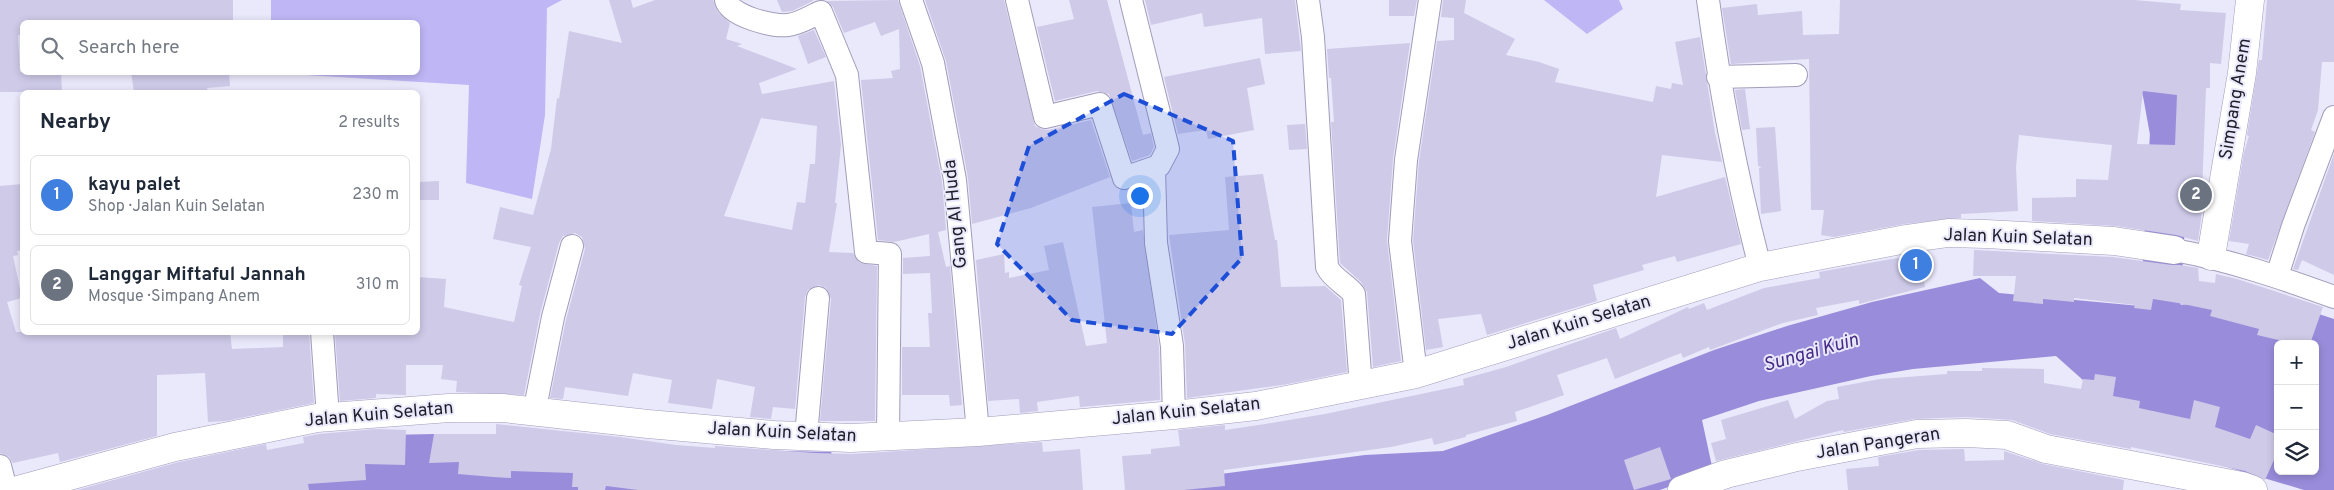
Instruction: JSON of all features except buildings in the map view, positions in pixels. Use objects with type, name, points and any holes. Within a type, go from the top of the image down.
[{"type":"street","points":[[726,0],[727,4],[739,14],[772,24],[789,25],[818,6],[847,75],[866,252],[890,254],[888,437]]},
{"type":"street","name":"Gang Al Huda","points":[[911,0],[934,63],[954,180],[978,432]]},
{"type":"street","points":[[1018,0],[1046,117],[1100,104],[1124,178],[1159,166],[1168,149],[1131,0]]},
{"type":"street","points":[[1308,0],[1313,37],[1327,267],[1330,274],[1354,294],[1361,387]]},
{"type":"street","points":[[1416,374],[1400,241],[1407,151],[1430,0]]},
{"type":"street","points":[[1708,0],[1718,77],[1741,197],[1760,267]]},
{"type":"street","name":"Simpang Anem","points":[[2211,256],[2242,73],[2250,0]]},
{"type":"street","points":[[1718,77],[1796,74]]},
{"type":"street","points":[[2278,276],[2293,226],[2334,117]]},
{"type":"street","points":[[1154,168],[1156,243],[1172,346],[1174,415]]},
{"type":"street","name":"Jalan Kuin Selatan","points":[[18,490],[175,447],[328,417],[449,408],[502,408],[534,413],[806,436],[888,437],[978,432],[1256,406],[1361,387],[1416,374],[1760,267],[1906,239],[1948,233],[2148,245],[2211,256],[2278,276],[2334,297]]},
{"type":"street","points":[[534,413],[553,317],[572,246]]},
{"type":"street","points":[[806,436],[818,298]]},
{"type":"street","points":[[322,335],[328,417]]},
{"type":"street","name":"Jalan Pangeran","points":[[1682,490],[1726,474],[1797,457],[1917,434],[1966,433],[2007,435],[2046,449],[2242,486],[2253,490]]},
{"type":"street","points":[[0,466],[6,490]]},
{"type":"highlighted area","points":[[1124,94],[1233,141],[1242,258],[1172,334],[1072,320],[997,244],[1029,146]]},
{"type":"shaded area","points":[[271,0],[562,0],[547,8],[545,115],[532,199],[466,183],[469,85],[306,75],[420,75],[420,20],[271,20]]},
{"type":"shaded area","points":[[1544,0],[1619,0],[1623,9],[1587,34]]},
{"type":"water","name":"Sungai Kuin","points":[[1980,278],[1999,293],[2151,307],[2270,298],[2334,319],[2334,490],[2304,490],[2157,446],[2056,356],[1913,369],[1871,376],[1759,401],[1702,420],[1713,471],[1660,490],[1124,490],[1175,480],[1365,455],[1443,451],[1547,415],[1714,350],[1787,326],[1872,302]]},
{"type":"water","points":[[434,434],[610,441],[687,449],[831,452],[849,490],[122,490],[341,436]]},
{"type":"waterway","points":[[2130,51],[2151,69],[2162,89],[2170,133],[2158,349]]},
{"type":"place","name":"Langgar Miftaful Jannah","points":[[2196,195]]},
{"type":"place","name":"kayu palet","points":[[1916,265]]}]
